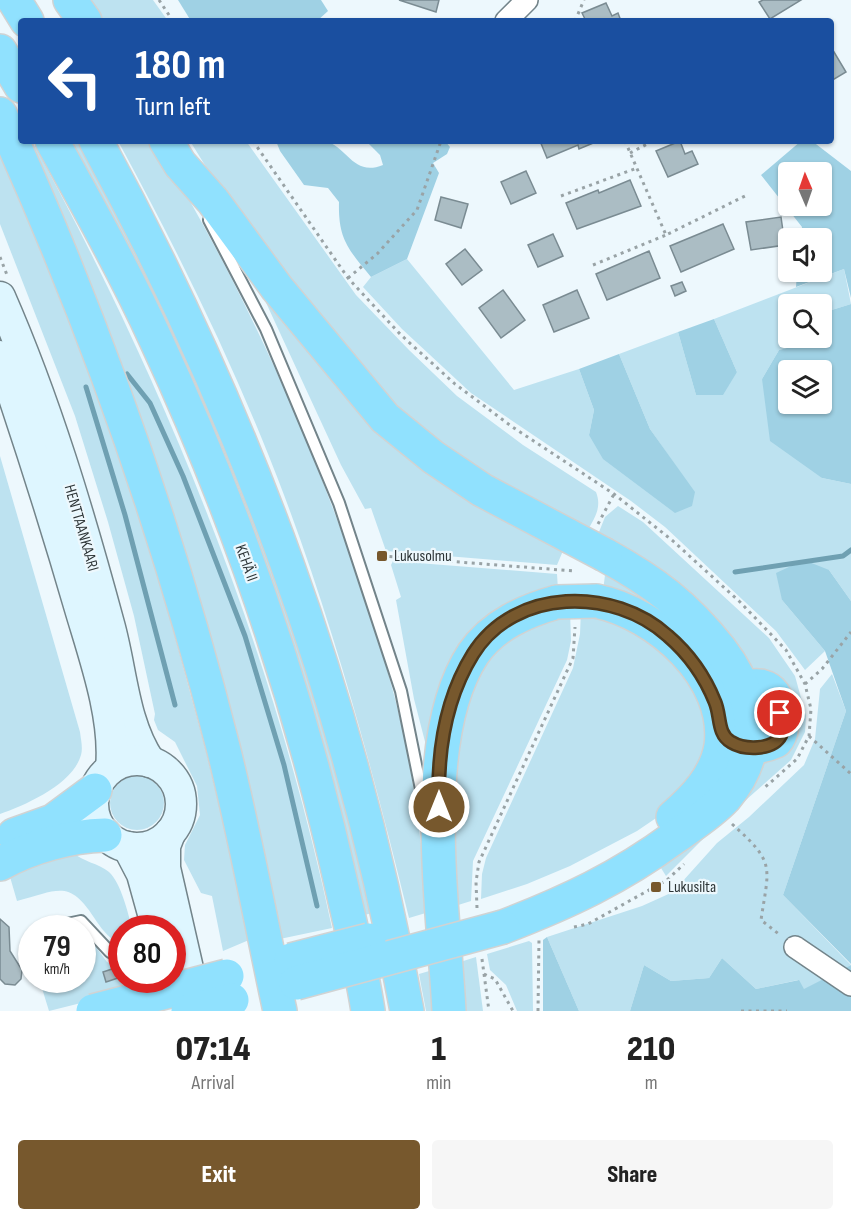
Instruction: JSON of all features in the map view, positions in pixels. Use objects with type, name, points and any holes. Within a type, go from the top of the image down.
[{"type":"highway","points":[[14,0],[25,18]]},
{"type":"highway","points":[[70,0],[83,18]]},
{"type":"highway","points":[[0,51],[18,81]]},
{"type":"highway","points":[[0,114],[81,306],[152,499],[223,747],[283,981]]},
{"type":"highway","name":"KEHÄ II","points":[[54,144],[156,339],[208,460],[250,572],[294,701],[325,812],[368,1011]]},
{"type":"highway","points":[[98,144],[166,274],[241,441],[291,571],[330,692],[362,805],[407,1011]]},
{"type":"highway","points":[[93,1011],[283,981],[490,925],[600,887],[664,846],[724,798],[739,778],[750,747],[752,715],[744,686],[718,648],[686,611],[663,590],[482,490],[433,457],[385,418],[277,288],[213,201],[173,152]]},
{"type":"highway","points":[[448,1011],[438,786],[445,728],[455,688],[474,652],[495,631],[519,615],[576,602],[629,610],[667,634],[699,670],[730,742],[750,747]]},
{"type":"highway","points":[[490,925],[639,842],[689,803],[710,776],[717,759],[719,719],[727,694],[744,686]]},
{"type":"highway","points":[[0,840],[52,821],[103,779]]},
{"type":"highway","points":[[0,864],[27,852],[74,838],[116,841]]},
{"type":"highway","points":[[188,1011],[229,988]]},
{"type":"main road","name":"HENTTAANKAARI","points":[[0,299],[34,378],[50,426],[110,625],[134,731],[150,762]]},
{"type":"main road","name":"HENTTAANKAARI","points":[[0,356],[50,503],[90,643],[112,736],[103,779]]},
{"type":"main road","points":[[153,915],[142,874],[93,814],[103,779],[134,760],[150,762],[169,774],[179,792],[180,814],[165,846],[165,868],[198,1011]]},
{"type":"main road","points":[[116,841],[146,848],[170,833]]},
{"type":"main road","points":[[173,993],[176,1011]]},
{"type":"street","points":[[510,18],[527,0]]},
{"type":"street","points":[[795,947],[851,985]]},
{"type":"lane","points":[[173,152],[266,329],[339,503],[401,691],[441,894]]},
{"type":"lane","points":[[96,937],[108,950]]},
{"type":"path","points":[[159,0],[171,18]]},
{"type":"path","points":[[575,18],[584,0]]},
{"type":"path","points":[[254,144],[348,278],[400,335],[455,384],[511,426],[614,494],[674,541],[740,602],[786,650],[805,684],[822,669],[851,632]]},
{"type":"path","points":[[348,278],[377,254],[417,210],[440,144]]},
{"type":"path","points":[[627,144],[666,236]]},
{"type":"path","points":[[630,153],[647,144]]},
{"type":"path","points":[[561,196],[637,168]]},
{"type":"path","points":[[593,265],[666,236],[747,195]]},
{"type":"path","points":[[489,1011],[484,974],[490,925],[476,882],[478,861],[573,658],[576,602],[574,571],[614,494]]},
{"type":"path","points":[[382,556],[574,571]]},
{"type":"path","points":[[809,735],[843,764],[851,774]]},
{"type":"path","points":[[728,820],[757,846],[769,869],[761,920],[795,947]]},
{"type":"path","points":[[538,1011],[539,934]]},
{"type":"path","points":[[484,974],[495,979],[513,1011]]},
{"type":"path","points":[[741,1011],[787,1011]]},
{"type":"shaded area","points":[[85,0],[153,0],[166,18],[100,18]]},
{"type":"shaded area","points":[[178,0],[321,0],[328,11],[320,18],[189,18]]},
{"type":"shaded area","points":[[0,144],[86,352],[158,574],[206,751],[249,940],[223,951],[212,896],[201,893],[184,860],[185,845],[200,815],[197,786],[175,742],[158,730],[154,720],[155,714],[134,616],[108,522],[75,416],[0,224]]},
{"type":"shaded area","points":[[23,144],[34,144],[82,235],[171,426],[211,523],[247,622],[279,723],[308,825],[332,928],[275,940]]},
{"type":"shaded area","points":[[70,144],[81,144],[135,246],[232,457],[320,707],[373,913],[364,915],[350,851]]},
{"type":"shaded area","points":[[120,144],[157,144],[244,302],[295,413],[318,470],[360,585],[395,699],[405,739],[413,788],[429,912],[409,918],[368,758],[321,599],[303,547],[266,449],[228,359],[164,227]]},
{"type":"shaded area","points":[[192,144],[248,144],[356,295],[409,350],[457,396],[523,445],[596,492],[598,508],[587,531],[491,483],[373,392],[216,183]]},
{"type":"shaded area","points":[[277,144],[333,144],[351,160],[373,168],[383,165],[380,155],[369,144],[448,144],[450,147],[447,154],[433,163],[439,173],[407,259],[371,277],[346,243],[340,225],[339,202],[328,188],[304,185]]},
{"type":"shaded area","points":[[797,144],[816,144],[851,171],[851,298],[844,269],[832,274],[832,228],[802,228],[793,216],[832,216],[832,162],[778,162],[778,197],[761,175]]},
{"type":"shaded area","points":[[407,259],[514,390],[579,369],[594,410],[589,435],[694,492],[650,429],[619,354],[678,332],[696,395],[737,372],[714,319],[778,294],[778,348],[787,348],[779,350],[762,379],[778,405],[778,414],[783,414],[822,478],[851,484],[851,601],[829,570],[782,600],[825,651],[805,670],[776,631],[665,527],[631,501],[471,393],[402,329],[363,287],[371,277]]},
{"type":"shaded area","points":[[844,269],[851,304],[832,310],[832,294],[779,294],[810,282],[832,282],[832,274]]},
{"type":"shaded area","points":[[796,282],[809,282],[796,287]]},
{"type":"shaded area","points":[[262,294],[313,352],[565,546],[557,565],[386,551],[371,508],[365,509],[341,465]]},
{"type":"shaded area","points":[[851,304],[851,484],[822,478],[770,441],[762,379],[779,350],[832,348],[832,310]]},
{"type":"shaded area","points":[[714,319],[737,372],[723,395],[696,395],[678,332]]},
{"type":"shaded area","points":[[619,354],[650,429],[695,492],[692,506],[675,513],[603,459],[589,435],[594,410],[579,369]]},
{"type":"shaded area","points":[[0,456],[80,732],[82,750],[76,765],[59,784],[35,799],[0,814]]},
{"type":"shaded area","points":[[618,506],[643,522],[769,638],[795,676],[806,716],[805,732],[791,760],[712,830],[666,876],[661,868],[762,761],[792,743],[799,731],[801,720],[794,692],[786,683],[755,673],[597,537],[605,517]]},
{"type":"shaded area","points":[[804,560],[829,570],[851,601],[851,964],[783,895],[846,711],[825,651],[782,600],[776,573]]},
{"type":"shaded area","points":[[393,561],[557,574],[558,590],[517,602],[430,761],[414,699],[396,600],[401,597],[391,565]]},
{"type":"shaded area","points":[[606,567],[695,634],[603,591]]},
{"type":"shaded area","points":[[581,610],[657,639],[706,707],[707,757],[665,812],[637,831],[570,866],[527,884],[481,899],[482,874],[486,858],[573,668],[580,634]]},
{"type":"shaded area","points":[[570,611],[571,641],[567,660],[473,861],[471,901],[455,906],[452,886],[456,726],[495,644]]},
{"type":"shaded area","points":[[832,674],[846,711],[783,895],[851,965],[804,990],[798,980],[756,989],[722,958],[709,978],[671,981],[644,965],[630,1011],[579,1011],[547,937],[642,906],[673,892],[717,843],[749,817],[804,765],[815,739],[820,689]]},
{"type":"shaded area","points":[[137,776],[147,778],[156,784],[162,793],[164,803],[162,813],[156,822],[147,828],[137,830],[127,828],[118,822],[112,813],[110,803],[112,793],[118,784],[127,778]]},
{"type":"shaded area","points":[[72,852],[109,872],[117,883],[128,915],[108,915],[108,935],[96,920],[96,915],[93,915],[71,893],[55,891],[17,901],[8,870]]},
{"type":"shaded area","points":[[547,937],[579,1011],[543,1011],[543,940]]},
{"type":"shaded area","points":[[529,941],[532,943],[533,1011],[517,1011],[506,985],[490,970],[487,954]]},
{"type":"shaded area","points":[[96,947],[108,962],[108,993],[121,993],[49,1011],[43,993],[96,993]]},
{"type":"shaded area","points":[[476,957],[483,1011],[460,1011],[457,963]]},
{"type":"shaded area","points":[[722,958],[756,989],[799,980],[804,989],[851,965],[851,1011],[630,1011],[644,965],[671,981],[709,978]]},
{"type":"shaded area","points":[[436,969],[440,1011],[426,1011],[419,974]]},
{"type":"building","points":[[399,0],[439,0],[436,12]]},
{"type":"building","points":[[763,0],[801,0],[772,18],[759,2]]},
{"type":"building","points":[[606,3],[612,16],[618,13],[620,18],[584,18],[582,13]]},
{"type":"building","points":[[834,52],[846,72],[834,79]]},
{"type":"building","points":[[541,144],[591,144],[579,149],[578,145],[547,158]]},
{"type":"building","points":[[673,144],[681,144],[685,154],[692,151],[698,164],[668,177],[656,151]]},
{"type":"building","points":[[526,171],[536,193],[511,204],[501,182]]},
{"type":"building","points":[[630,180],[641,206],[577,229],[566,203]]},
{"type":"building","points":[[441,197],[468,204],[461,228],[435,220]]},
{"type":"building","points":[[781,217],[783,228],[778,228],[778,246],[751,250],[746,222]]},
{"type":"building","points":[[723,224],[734,249],[681,272],[670,246]]},
{"type":"building","points":[[553,234],[563,256],[538,267],[528,245]]},
{"type":"building","points":[[465,249],[482,270],[462,285],[446,264]]},
{"type":"building","points":[[649,251],[660,278],[607,300],[596,274]]},
{"type":"building","points":[[682,282],[686,291],[675,296],[671,286]]},
{"type":"building","points":[[503,290],[525,320],[501,338],[479,308]]},
{"type":"building","points":[[577,290],[589,318],[554,332],[543,305]]},
{"type":"building","points":[[0,919],[9,927],[10,951],[18,964],[18,982],[15,985],[5,984],[0,979]]},
{"type":"building","points":[[108,970],[108,981],[106,982],[103,972]]},
{"type":"waterway","points":[[127,374],[150,403],[183,476],[245,636],[284,765],[317,906]]},
{"type":"waterway","points":[[86,387],[125,515],[175,705]]},
{"type":"waterway","points":[[735,572],[843,556],[851,550]]},
{"type":"place","name":"Lukusolmu","points":[[382,556]]},
{"type":"place","name":"Lukusilta","points":[[656,887]]},
{"type":"route","points":[[439,807],[438,786],[445,728],[455,688],[474,652],[502,625],[535,608],[556,602],[570,600],[612,604],[643,617],[667,634],[699,670],[717,704],[721,733],[730,742],[740,746],[764,747],[776,741],[782,727],[780,713]]}]
